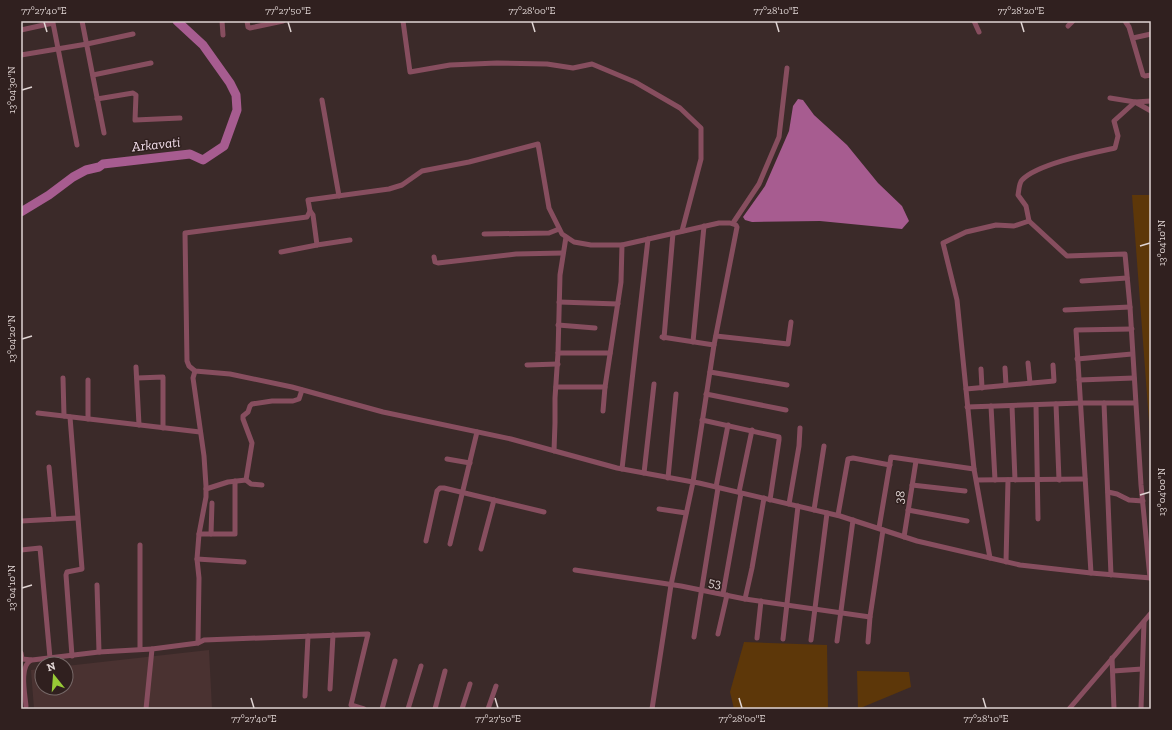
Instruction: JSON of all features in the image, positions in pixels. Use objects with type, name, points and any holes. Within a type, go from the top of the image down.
[{"type":"street","points":[[82,21],[104,133]]},
{"type":"street","points":[[222,21],[223,35]]},
{"type":"street","points":[[247,21],[248,27],[250,28],[271,22],[283,21]]},
{"type":"street","points":[[403,21],[410,72],[450,65],[497,63],[547,64],[572,68],[592,64],[635,82],[680,108],[701,128],[701,159],[682,231]]},
{"type":"street","points":[[974,21],[979,32]]},
{"type":"street","points":[[1068,26],[1073,21]]},
{"type":"street","points":[[1125,21],[1133,38],[1143,75],[1151,75]]},
{"type":"street","points":[[21,30],[52,22],[77,145]]},
{"type":"street","points":[[21,55],[87,44],[133,34]]},
{"type":"street","points":[[1133,38],[1151,34]]},
{"type":"street","points":[[93,75],[151,63]]},
{"type":"street","points":[[652,709],[671,585],[693,482],[714,345],[735,225],[759,184],[779,136],[788,68]]},
{"type":"street","points":[[97,99],[133,93],[136,95],[134,120],[180,118]]},
{"type":"street","points":[[1110,98],[1135,102],[1151,101]]},
{"type":"street","points":[[322,100],[339,196]]},
{"type":"street","points":[[1135,102],[1151,111]]},
{"type":"street","points":[[310,211],[307,216],[185,233],[187,361],[189,366],[195,371],[242,376],[292,386],[383,412],[511,439],[622,469],[717,487],[838,515],[904,537],[1006,562],[1091,573],[1151,578],[1135,403],[1132,329],[1125,254],[1067,256],[1029,221],[1026,206],[1018,195],[1021,181],[1036,170],[1087,154],[1115,148],[1118,136],[1114,121],[1135,102]]},
{"type":"street","points":[[317,245],[313,215],[310,211],[308,200],[388,189],[402,185],[422,171],[469,162],[538,144],[549,208],[562,234],[574,242],[591,245],[622,246],[719,223],[735,225]]},
{"type":"street","points":[[990,558],[974,469],[957,300],[943,243],[966,232],[996,225],[1014,226],[1029,221]]},
{"type":"street","points":[[693,342],[704,226]]},
{"type":"street","points":[[484,234],[549,233],[559,229]]},
{"type":"street","points":[[673,233],[663,338],[714,345]]},
{"type":"street","points":[[554,451],[560,275],[566,237]]},
{"type":"street","points":[[622,469],[648,239]]},
{"type":"street","points":[[281,252],[350,240]]},
{"type":"street","points":[[603,411],[610,353],[622,282],[622,246]]},
{"type":"street","points":[[434,257],[435,262],[438,263],[516,254],[563,253]]},
{"type":"street","points":[[1082,281],[1127,278]]},
{"type":"street","points":[[559,302],[618,304]]},
{"type":"street","points":[[1065,310],[1130,307]]},
{"type":"street","points":[[716,336],[788,344],[791,322]]},
{"type":"street","points":[[558,325],[595,328]]},
{"type":"street","points":[[1091,573],[1076,330],[1132,329]]},
{"type":"street","points":[[558,353],[610,353]]},
{"type":"street","points":[[1077,359],[1132,354]]},
{"type":"street","points":[[1028,363],[1030,383]]},
{"type":"street","points":[[527,365],[558,364]]},
{"type":"street","points":[[966,389],[1054,381],[1052,365]]},
{"type":"street","points":[[136,367],[139,425]]},
{"type":"street","points":[[1005,368],[1006,385]]},
{"type":"street","points":[[981,369],[982,388]]},
{"type":"street","points":[[195,371],[193,378],[204,456],[206,488],[197,559],[198,643]]},
{"type":"street","points":[[710,372],[787,385]]},
{"type":"street","points":[[137,378],[163,377],[163,428]]},
{"type":"street","points":[[63,378],[64,416]]},
{"type":"street","points":[[1079,380],[1134,378]]},
{"type":"street","points":[[88,380],[88,419]]},
{"type":"street","points":[[644,473],[654,384]]},
{"type":"street","points":[[556,387],[605,387]]},
{"type":"street","points":[[246,480],[252,443],[243,416],[248,412],[252,404],[272,401],[293,402],[299,399],[302,390]]},
{"type":"street","points":[[668,478],[676,394]]},
{"type":"street","points":[[706,394],[786,410]]},
{"type":"street","points":[[968,407],[1081,403],[1135,403]]},
{"type":"street","points":[[1104,403],[1111,575]]},
{"type":"street","points":[[1056,404],[1059,480]]},
{"type":"street","points":[[1036,405],[1038,519]]},
{"type":"street","points":[[991,406],[995,480]]},
{"type":"street","points":[[1012,406],[1015,480]]},
{"type":"street","points":[[38,414],[200,432]]},
{"type":"street","points":[[70,417],[82,569],[67,572],[66,575],[72,656],[99,652],[152,649],[198,643],[204,640],[368,634],[351,705],[364,709]]},
{"type":"street","points":[[702,420],[752,430],[779,437],[780,440],[745,599]]},
{"type":"street","points":[[694,637],[728,425]]},
{"type":"street","points":[[789,504],[800,428]]},
{"type":"street","points":[[718,634],[740,493],[752,430]]},
{"type":"street","points":[[450,544],[477,432]]},
{"type":"street","points":[[814,510],[824,446]]},
{"type":"street","points":[[868,642],[891,457],[974,469]]},
{"type":"street","points":[[838,515],[848,459],[852,458],[890,465]]},
{"type":"street","points":[[447,459],[470,463]]},
{"type":"street","name":"38","points":[[904,537],[916,461]]},
{"type":"street","points":[[49,467],[54,518]]},
{"type":"street","points":[[977,480],[1085,479]]},
{"type":"street","points":[[206,488],[228,482],[246,480],[251,484],[262,485]]},
{"type":"street","points":[[1006,562],[1008,480]]},
{"type":"street","points":[[199,534],[235,534],[236,481]]},
{"type":"street","points":[[912,485],[965,491]]},
{"type":"street","points":[[426,541],[437,491],[440,488],[463,492],[544,512]]},
{"type":"street","points":[[1108,492],[1117,494],[1129,500],[1143,501]]},
{"type":"street","points":[[481,549],[494,500]]},
{"type":"street","points":[[210,534],[212,503]]},
{"type":"street","points":[[783,639],[798,506]]},
{"type":"street","points":[[659,508],[686,513]]},
{"type":"street","points":[[908,510],[967,521]]},
{"type":"street","points":[[811,640],[827,513]]},
{"type":"street","points":[[21,521],[54,518],[77,518]]},
{"type":"street","points":[[837,641],[853,520]]},
{"type":"street","points":[[140,545],[140,649]]},
{"type":"street","points":[[21,550],[40,548],[50,656]]},
{"type":"street","points":[[197,559],[244,562]]},
{"type":"street","name":"53","points":[[575,570],[681,586],[745,599],[870,617]]},
{"type":"street","points":[[97,585],[99,652]]},
{"type":"street","points":[[757,638],[761,601]]},
{"type":"street","points":[[1069,709],[1151,613]]},
{"type":"street","points":[[1140,709],[1144,622]]},
{"type":"street","points":[[330,689],[333,635]]},
{"type":"street","points":[[306,696],[308,636]]},
{"type":"street","points":[[146,709],[152,649]]},
{"type":"street","points":[[21,653],[22,659],[32,660]]},
{"type":"street","points":[[1112,658],[1114,709]]},
{"type":"street","points":[[26,706],[24,668],[27,662],[32,660]]},
{"type":"street","points":[[382,709],[395,661]]},
{"type":"street","points":[[408,709],[421,666]]},
{"type":"street","points":[[1113,672],[1142,669]]},
{"type":"street","points":[[435,709],[445,671]]},
{"type":"street","points":[[462,709],[470,684]]},
{"type":"street","points":[[488,709],[496,686]]},
{"type":"shaded area","points":[[798,99],[803,100],[814,115],[847,145],[878,183],[902,206],[909,221],[902,229],[820,221],[752,222],[745,220],[743,217],[765,186],[789,131],[793,106]]},
{"type":"shaded area","points":[[1132,195],[1151,195],[1151,448]]},
{"type":"shaded area","points":[[744,642],[827,645],[828,709],[734,709],[730,692]]},
{"type":"shaded area","points":[[209,650],[212,709],[34,709],[31,670],[34,670],[34,696],[74,696],[74,665]]},
{"type":"shaded area","points":[[857,671],[909,672],[911,687],[858,709]]},
{"type":"waterway","name":"Arkavati","points":[[21,212],[49,195],[73,177],[86,170],[99,167],[103,164],[190,154],[203,160],[224,146],[237,110],[236,95],[230,83],[203,45],[177,21]]}]
